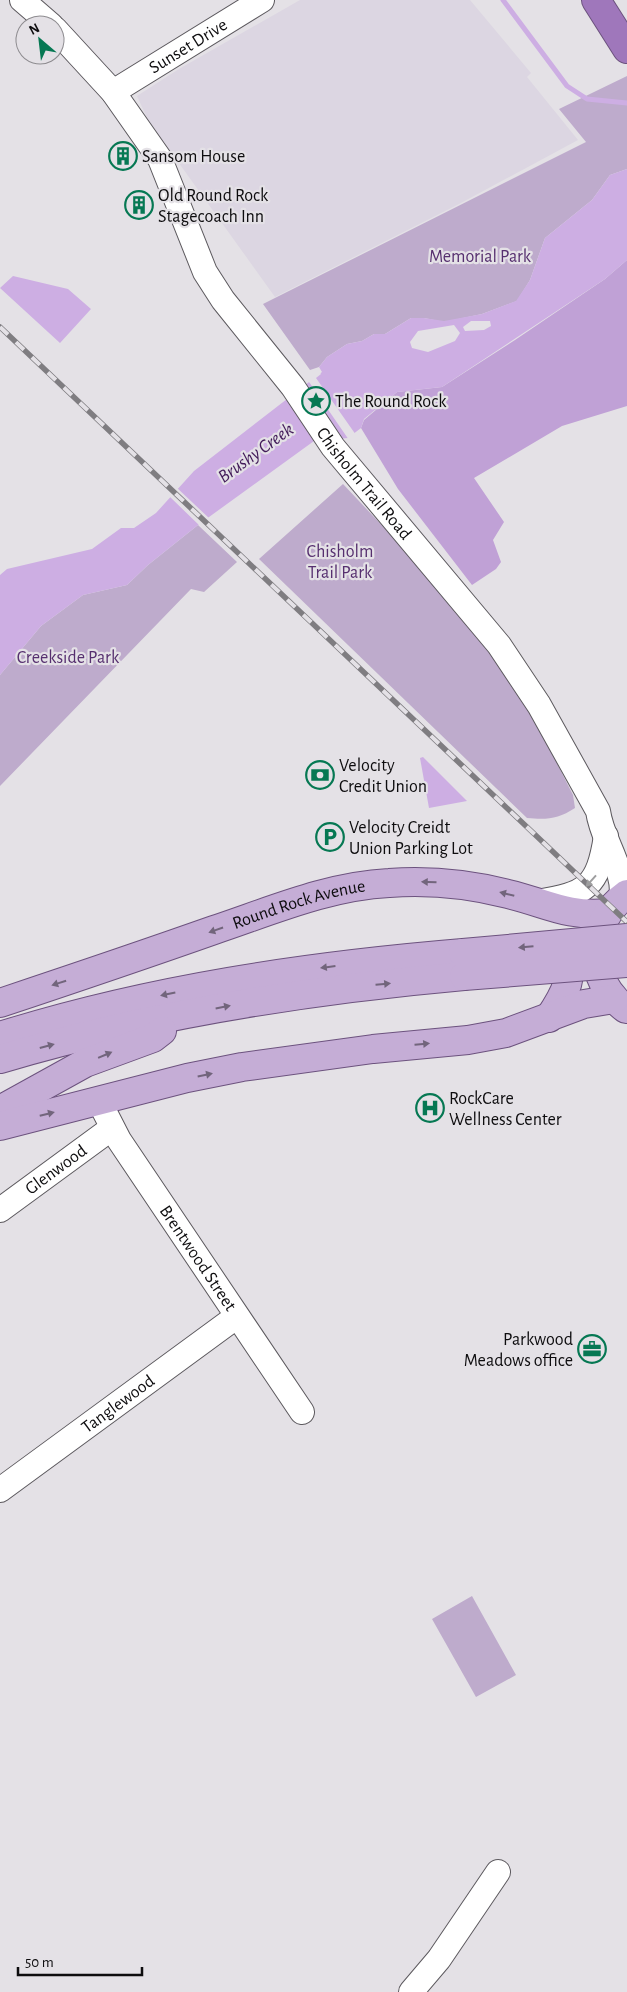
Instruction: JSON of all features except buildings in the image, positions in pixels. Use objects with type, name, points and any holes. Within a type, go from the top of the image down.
[{"type":"highway","points":[[596,0],[627,50]]},
{"type":"main road","points":[[582,0],[627,50]]},
{"type":"main road","name":"Round Rock Avenue","points":[[0,1003],[285,906],[355,887],[388,883],[450,883],[477,887],[537,902],[570,913],[619,902]]},
{"type":"main road","points":[[537,902],[556,925],[564,940],[570,961],[569,981],[562,998],[549,1018]]},
{"type":"main road","points":[[619,902],[597,937],[596,959],[602,980],[620,1004]]},
{"type":"main road","points":[[0,1059],[86,1035],[184,1014],[264,999],[351,987],[464,965],[627,938]]},
{"type":"main road","points":[[0,1036],[116,1006],[272,974],[464,965],[627,963]]},
{"type":"main road","points":[[0,1126],[242,1067],[373,1049],[468,1040],[506,1033],[584,1004],[620,1004]]},
{"type":"main road","points":[[0,1110],[85,1063],[153,1038],[184,1014]]},
{"type":"street","points":[[22,0],[39,15]]},
{"type":"street","name":"Sunset Drive","points":[[113,92],[262,0]]},
{"type":"street","name":"Chisholm Trail Road","points":[[65,40],[113,92],[160,159],[206,272],[223,300],[292,387],[333,447],[499,646],[539,705],[598,811],[608,818],[620,836],[619,867],[622,881],[619,902]]},
{"type":"street","points":[[537,902],[562,898],[588,886],[620,836]]},
{"type":"street","name":"Brentwood Street","points":[[99,1101],[112,1128],[236,1317],[302,1412]]},
{"type":"street","name":"Glenwood","points":[[0,1210],[112,1128]]},
{"type":"street","name":"Tanglewood","points":[[0,1490],[236,1317]]},
{"type":"street","points":[[415,1991],[498,1872]]},
{"type":"shaded area","points":[[300,0],[470,0],[531,73],[527,77],[578,140],[461,203],[275,297],[148,120],[137,96],[179,69]]},
{"type":"shaded area","points":[[627,260],[627,406],[562,426],[474,478],[504,522],[493,540],[501,562],[496,569],[472,585],[398,489],[361,428],[364,420],[397,392],[442,387],[605,279]]},
{"type":"green space","name":"Memorial Park","points":[[627,76],[627,169],[610,175],[592,200],[545,238],[530,280],[517,301],[482,314],[444,322],[424,318],[411,318],[385,334],[374,334],[362,341],[347,344],[327,357],[319,367],[310,370],[263,304],[586,142],[559,109]]},
{"type":"green space","name":"Chisholm Trail Park","points":[[343,484],[423,569],[467,622],[528,706],[573,795],[575,808],[552,818],[527,818],[259,559]]},
{"type":"green space","name":"Creekside Park","points":[[198,525],[237,562],[204,592],[191,589],[0,786],[0,675],[41,626],[83,595],[127,585],[148,565]]},
{"type":"green space","points":[[472,1596],[516,1675],[476,1697],[432,1619]]},
{"type":"water","name":"Brushy Creek","points":[[627,169],[627,260],[605,279],[442,387],[397,392],[364,419],[361,428],[348,438],[314,441],[198,525],[148,565],[127,585],[83,595],[41,626],[0,675],[0,575],[7,569],[92,549],[121,528],[134,528],[156,513],[194,471],[322,372],[319,367],[327,357],[347,344],[362,341],[374,334],[385,334],[411,318],[444,321],[482,314],[516,301],[530,280],[545,238],[592,200],[610,175]],"holes":[[[471,321],[490,321],[491,326],[484,330],[465,331],[463,327]],[[454,325],[460,333],[455,341],[428,352],[412,348],[410,342],[418,331]]]},
{"type":"water","points":[[13,276],[68,289],[91,309],[60,343],[0,288]]},
{"type":"water","points":[[423,757],[467,801],[429,808],[420,758]]},
{"type":"pier","points":[[319,371],[321,374],[316,378],[356,435],[349,440],[307,379]]},
{"type":"pier","points":[[176,487],[210,519],[200,526],[169,496]]},
{"type":"waterway","points":[[503,0],[567,86],[587,99],[627,103]]},
{"type":"railway","points":[[0,327],[627,922]]},
{"type":"place","name":"Sansom House","points":[[123,156]]},
{"type":"place","name":"Old Round Rock Stagecoach Inn","points":[[139,205]]},
{"type":"place","name":"The Round Rock","points":[[316,401]]},
{"type":"place","name":"Velocity Credit Union","points":[[320,775]]},
{"type":"place","name":"Velocity Creidt Union Parking Lot","points":[[330,837]]},
{"type":"place","name":"RockCare Wellness Center","points":[[430,1108]]},
{"type":"place","name":"Parkwood Meadows office","points":[[592,1349]]}]
